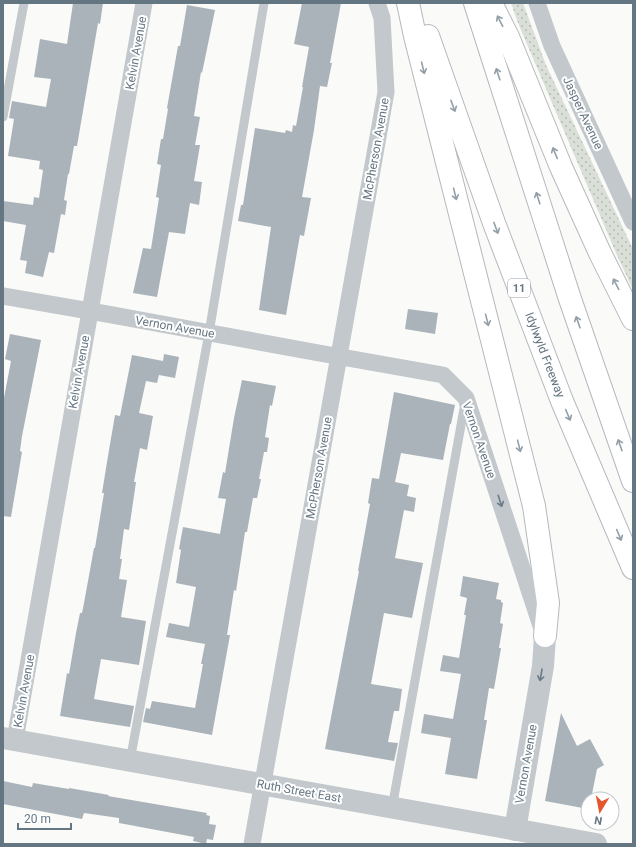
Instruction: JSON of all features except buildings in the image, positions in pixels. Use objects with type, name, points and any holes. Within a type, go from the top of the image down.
[{"type":"highway","points":[[408,3],[534,506],[548,603],[545,636]]},
{"type":"highway","name":"Idylwyld Freeway","points":[[416,3],[494,223],[562,401],[633,568]]},
{"type":"highway","points":[[475,3],[570,299],[633,481]]},
{"type":"highway","points":[[491,3],[508,37],[561,167],[600,254],[633,319]]},
{"type":"street","name":"Kelvin Avenue","points":[[9,739],[90,311],[144,3]]},
{"type":"street","name":"McPherson Avenue","points":[[252,844],[386,92],[382,18],[377,3]]},
{"type":"street","name":"Jasper Avenue","points":[[537,3],[552,46],[633,222]]},
{"type":"street","name":"Vernon Avenue","points":[[3,296],[443,375],[466,398],[545,636],[542,666],[515,830]]},
{"type":"street","name":"Ruth Street East","points":[[9,739],[596,844]]},
{"type":"lane","points":[[3,117],[24,3]]},
{"type":"lane","points":[[130,761],[209,333],[264,3]]},
{"type":"lane","points":[[392,808],[466,398]]},
{"type":"shaded area","points":[[511,3],[523,3],[546,65],[633,249],[633,290],[518,23]]}]
